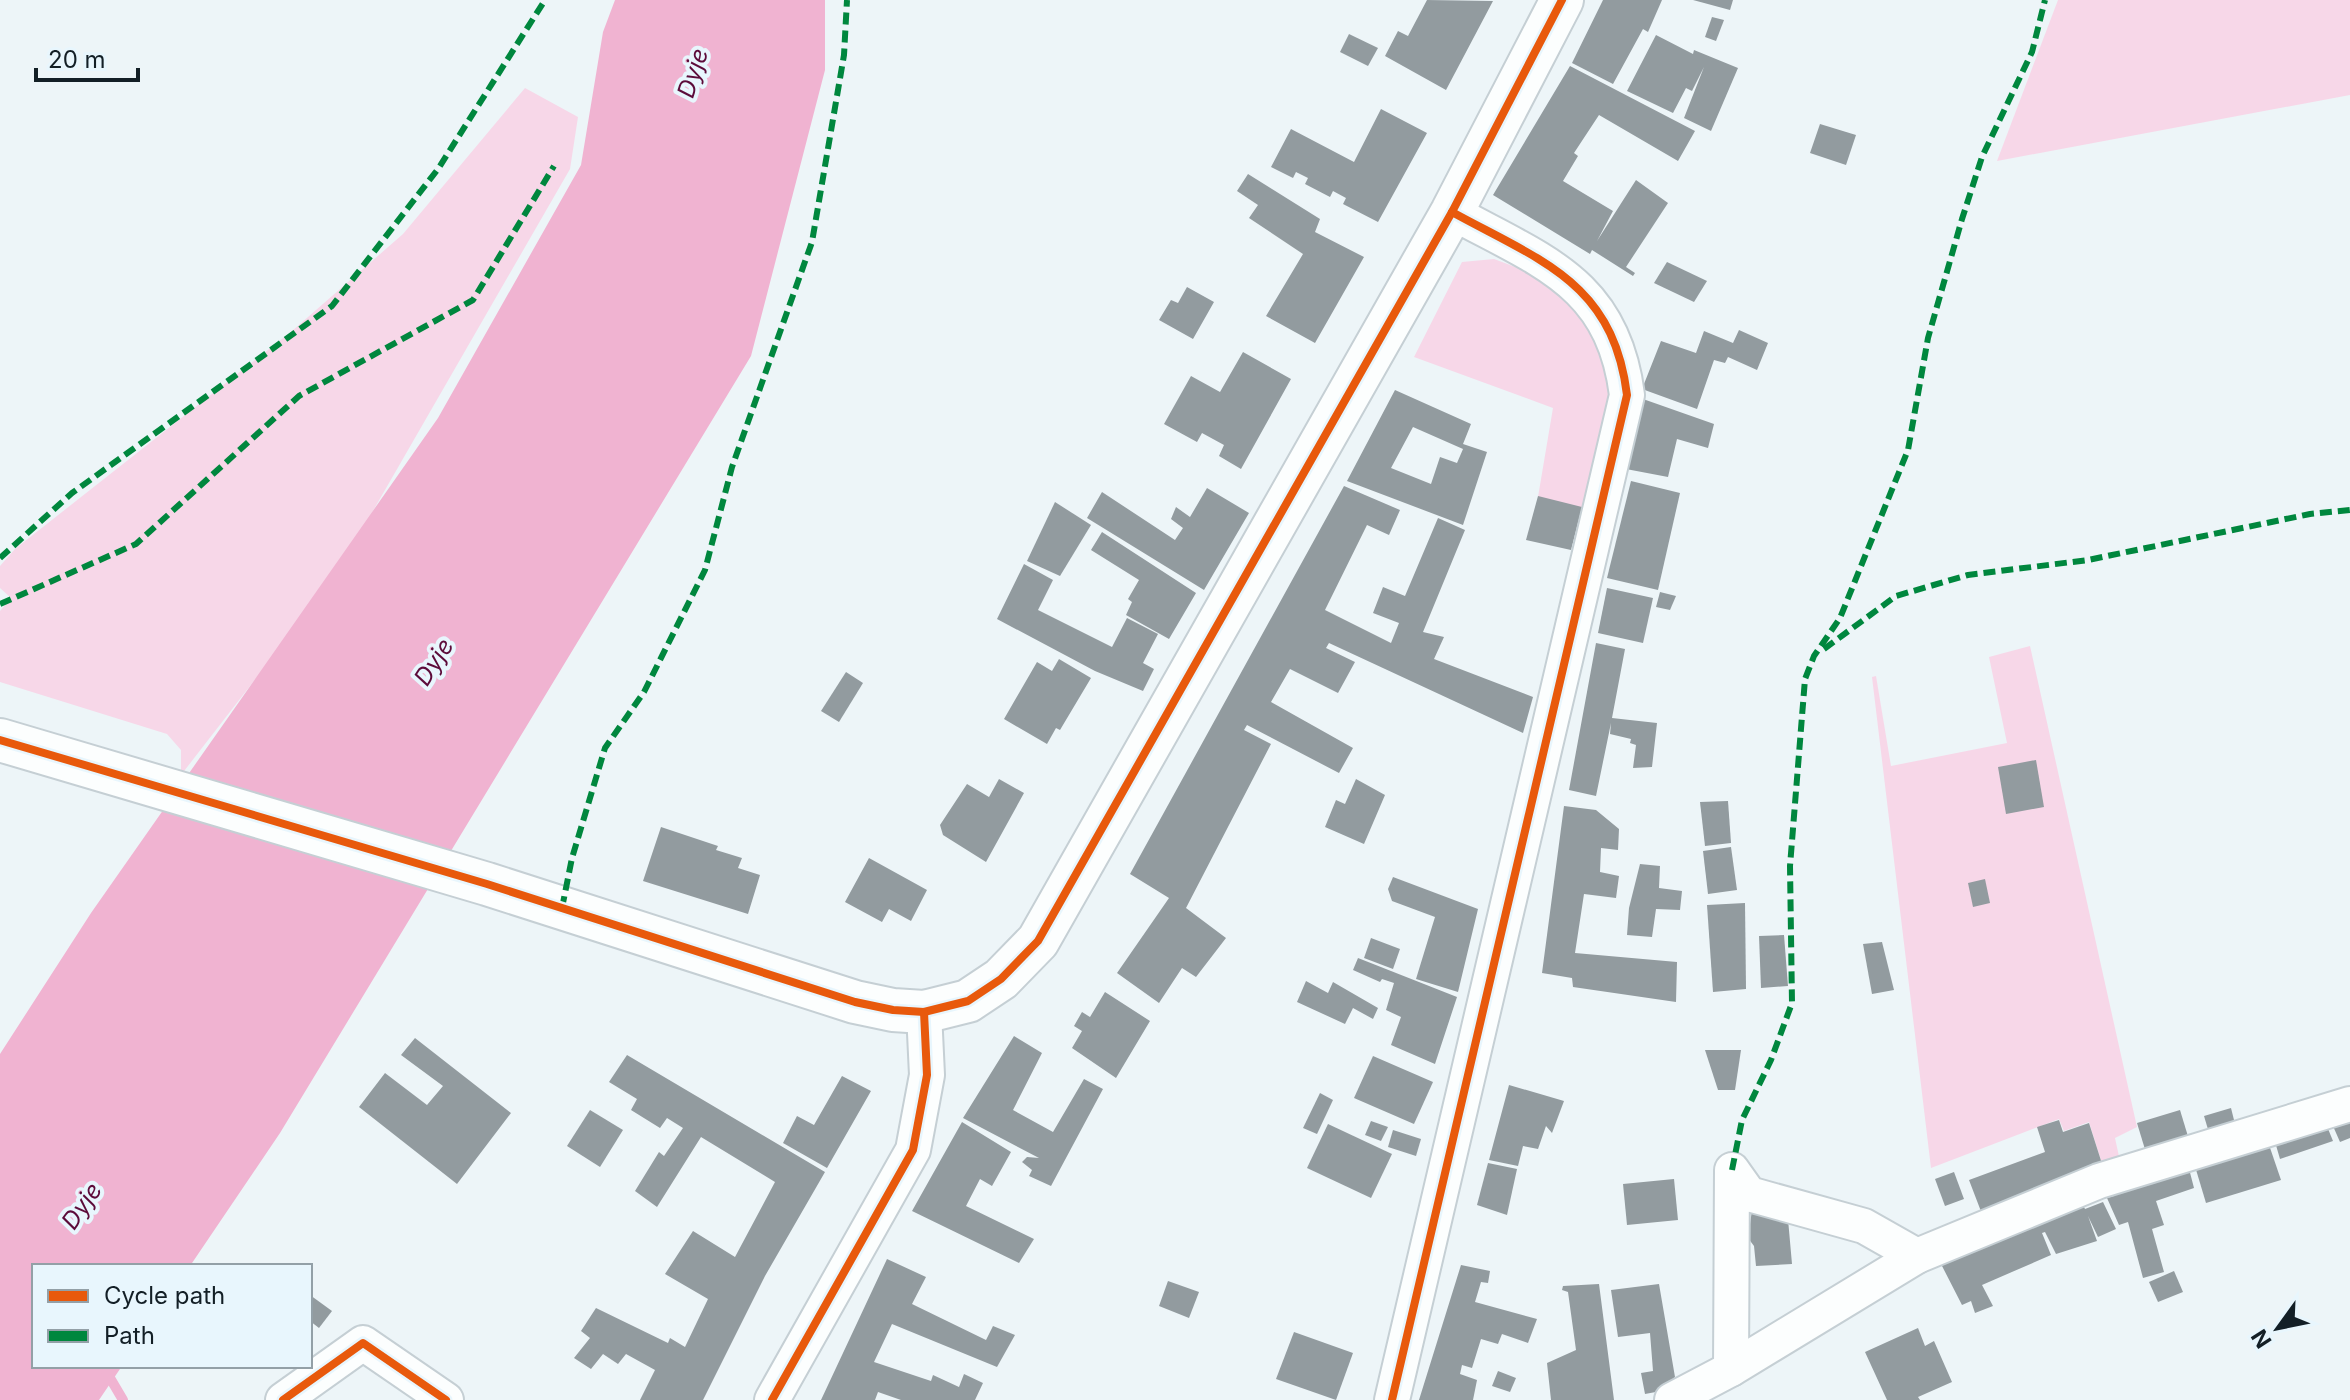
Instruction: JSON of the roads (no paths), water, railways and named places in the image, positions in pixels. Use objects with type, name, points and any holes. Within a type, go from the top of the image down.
[{"type":"street","points":[[0,740],[487,884],[855,1002],[924,1012],[968,1001],[1001,979],[1038,941],[1452,212],[1562,0]]},
{"type":"street","points":[[1392,1400],[1627,395],[1623,363],[1614,335],[1595,305],[1563,274],[1452,212]]},
{"type":"street","points":[[772,1400],[913,1150],[927,1075],[924,1012]]},
{"type":"street","points":[[1672,1400],[1731,1369],[1917,1256],[2099,1181],[2350,1104]]},
{"type":"street","points":[[1731,1369],[1732,1170],[1749,1194],[1864,1226],[1917,1256]]},
{"type":"street","points":[[283,1400],[363,1343],[446,1400]]},
{"type":"water","name":"Dyje","points":[[615,0],[825,0],[825,70],[751,356],[280,1133],[191,1264],[32,1264],[32,1368],[121,1368],[99,1400],[0,1400],[0,1054],[91,913],[438,418],[581,165],[603,32]]},
{"type":"waterway","points":[[104,1368],[123,1400]]}]
